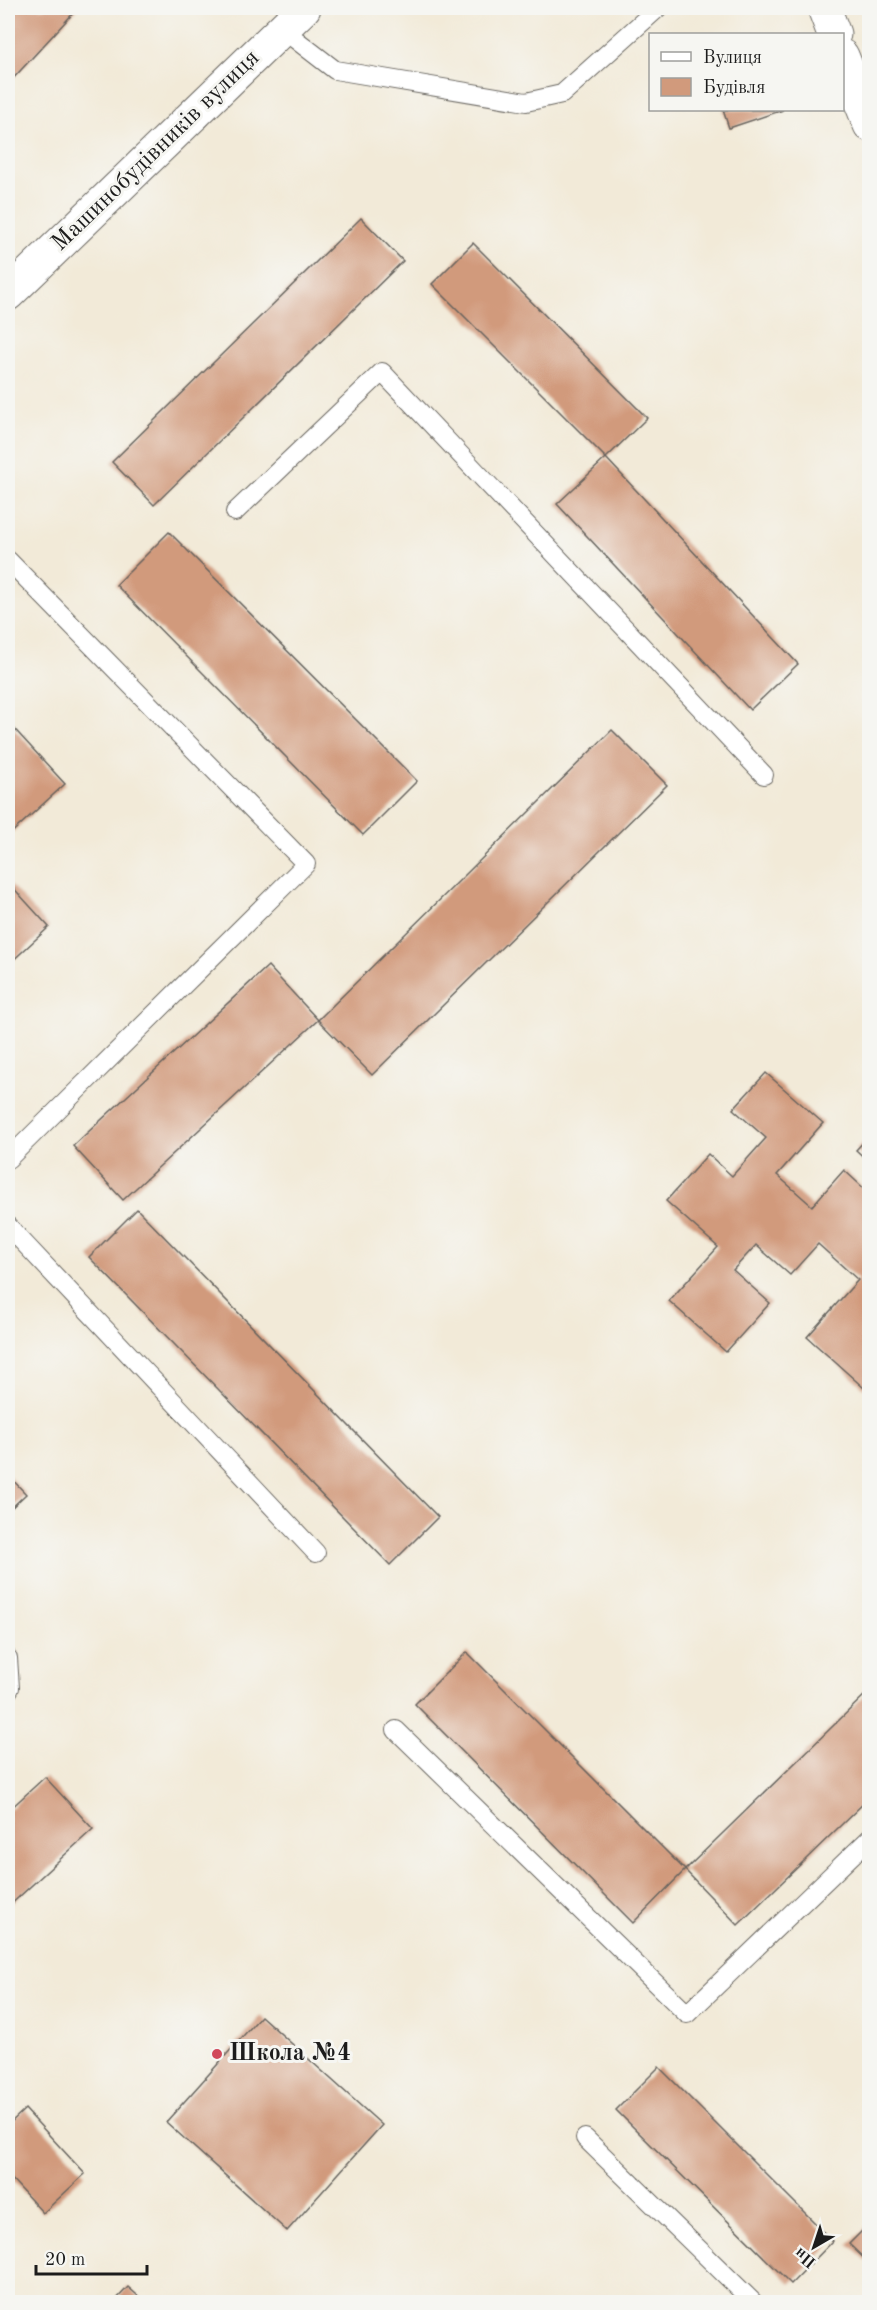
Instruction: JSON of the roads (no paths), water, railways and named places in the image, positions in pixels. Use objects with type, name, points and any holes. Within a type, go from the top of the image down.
[{"type":"street","points":[[824,8],[834,33]]},
{"type":"street","name":"Машинобудівників вулиця","points":[[8,294],[293,18]]},
{"type":"street","points":[[844,59],[870,125]]},
{"type":"lane","points":[[293,18],[335,70],[526,102],[562,94],[658,8]]},
{"type":"lane","points":[[235,512],[382,372],[765,775]]},
{"type":"lane","points":[[8,560],[306,864],[8,1160]]},
{"type":"lane","points":[[8,1226],[316,1553]]},
{"type":"lane","points":[[8,1658],[10,1688],[8,1692]]},
{"type":"lane","points":[[396,1730],[687,2014],[870,1838]]},
{"type":"lane","points":[[585,2138],[753,2302]]},
{"type":"place","name":"Школа №4","points":[[217,2054]]}]
